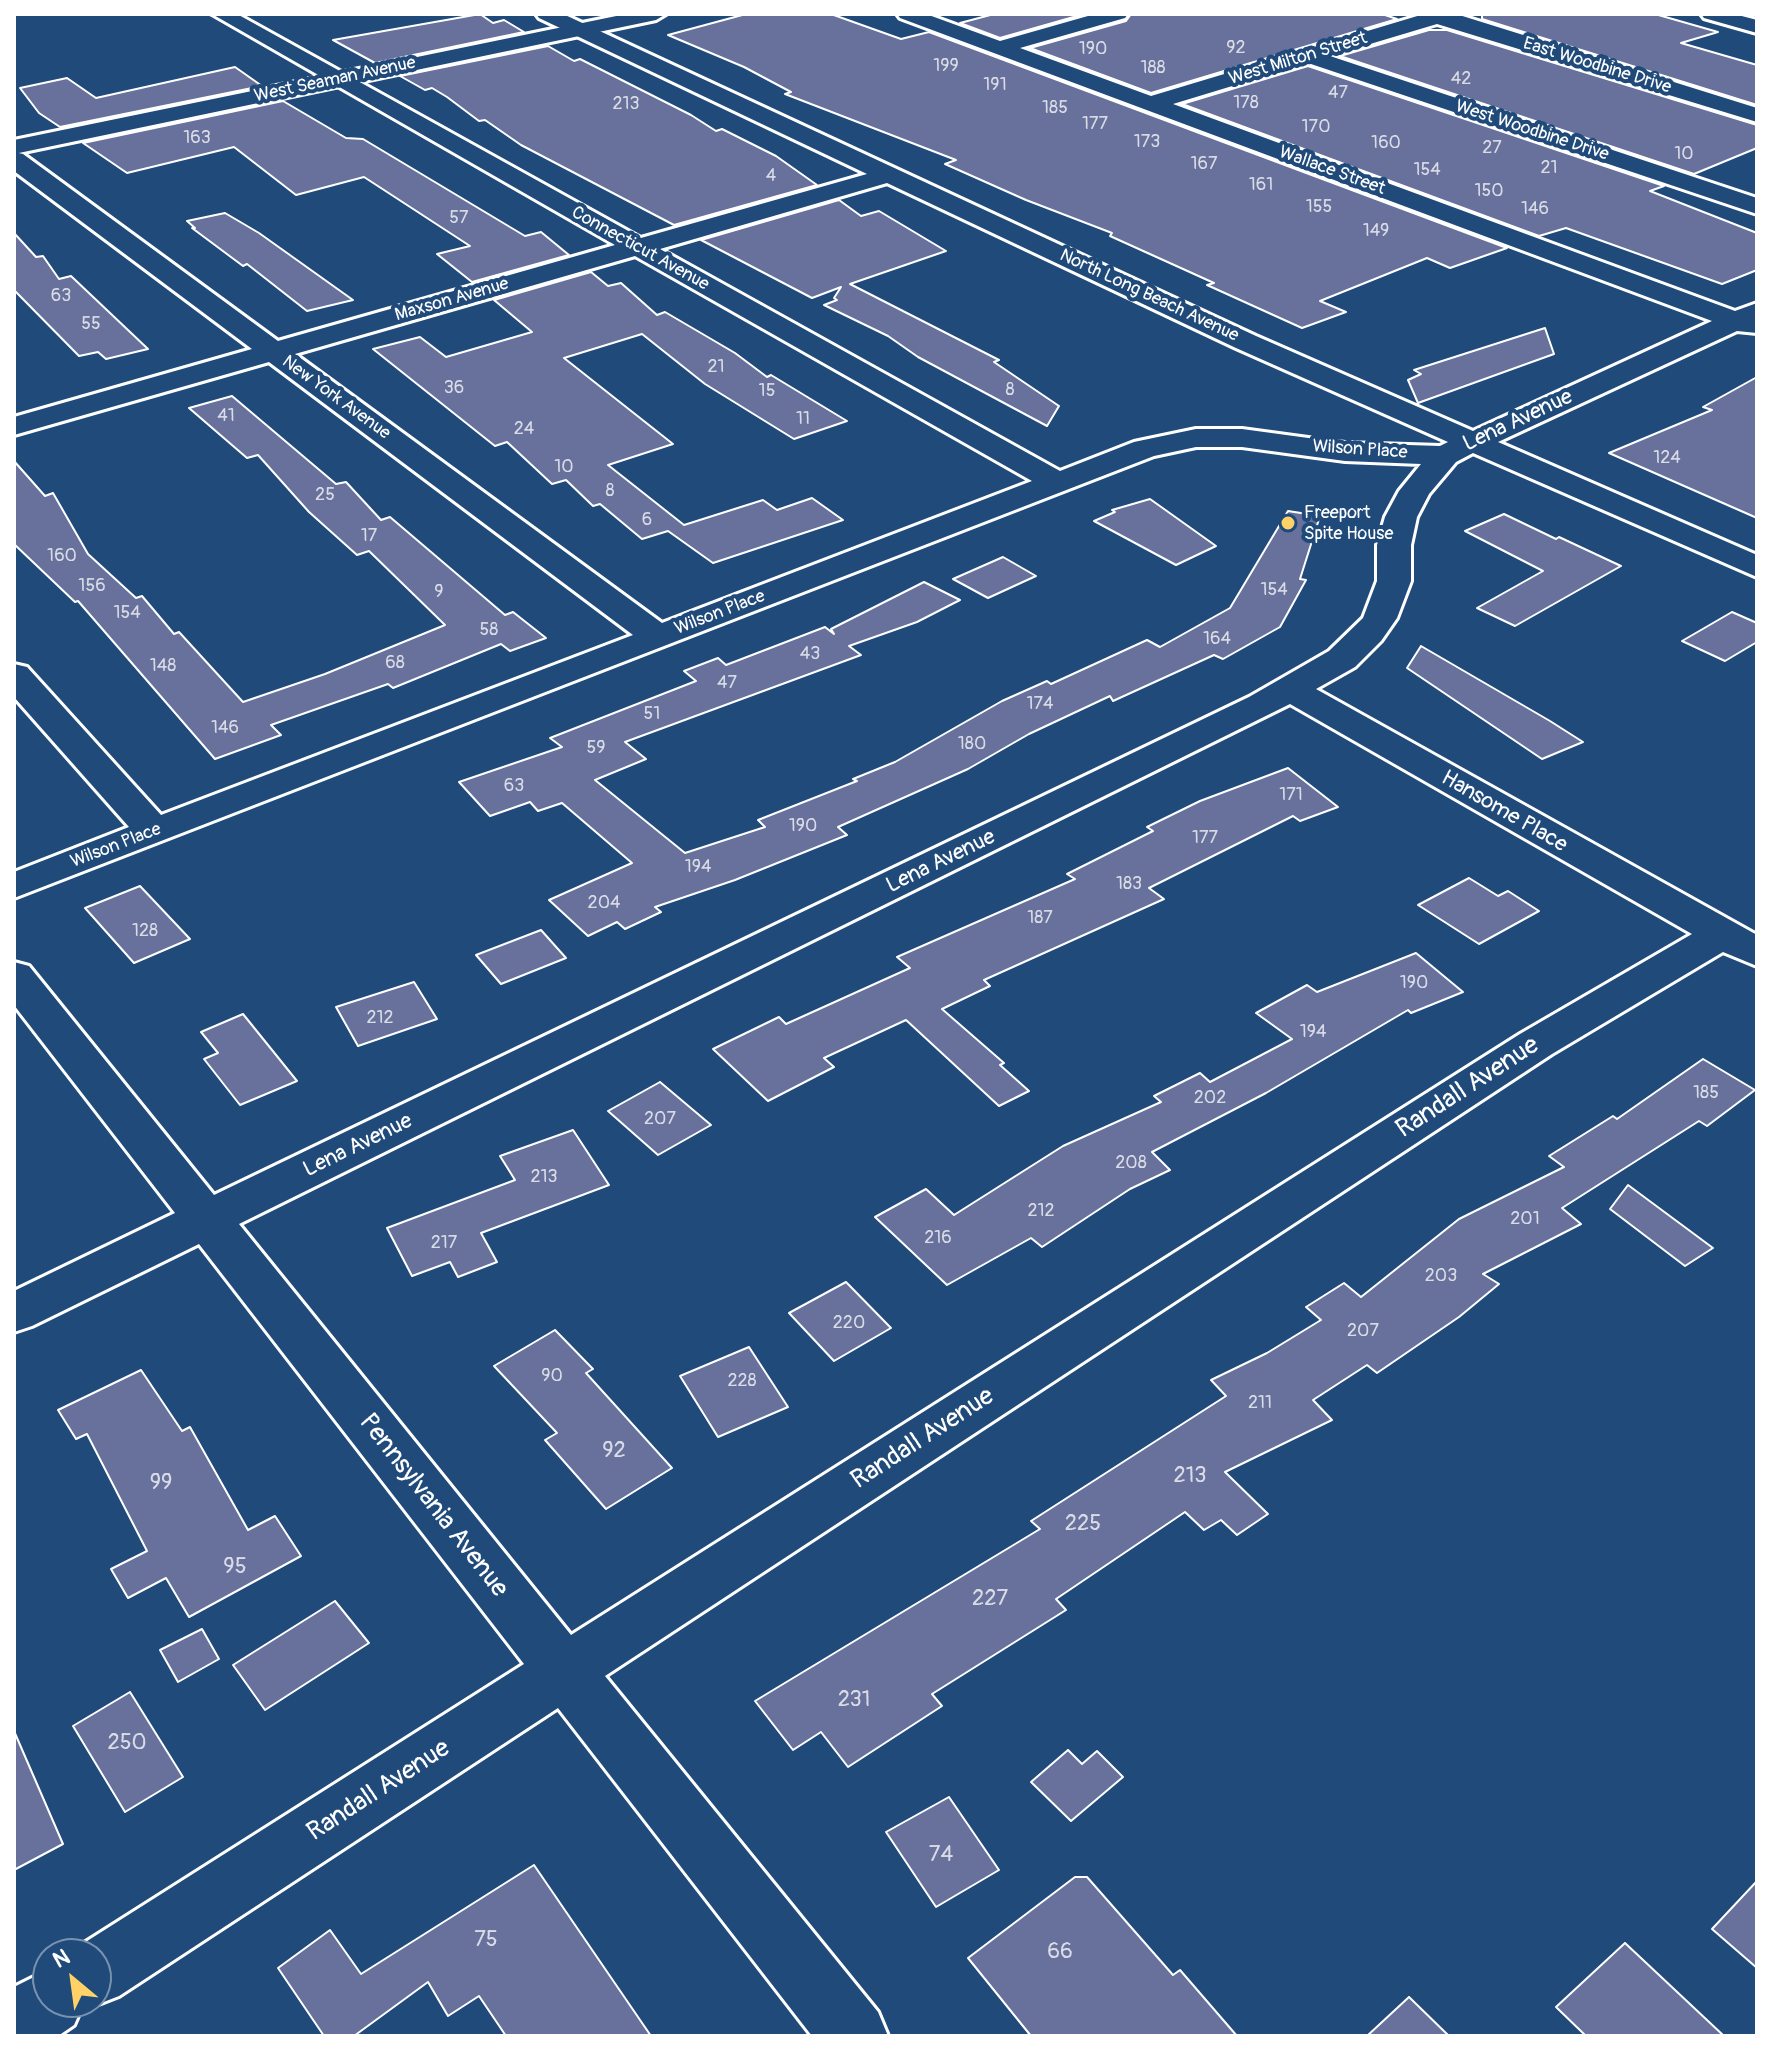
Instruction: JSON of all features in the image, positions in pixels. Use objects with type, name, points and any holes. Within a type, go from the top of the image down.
[{"type":"street","name":"Connecticut Avenue","points":[[222,14],[1058,483]]},
{"type":"street","name":"North Long Beach Avenue","points":[[546,14],[1246,342],[1459,448],[1757,567]]},
{"type":"street","name":"West Seaman Avenue","points":[[14,147],[656,14]]},
{"type":"street","name":"Wallace Street","points":[[907,14],[1750,320]]},
{"type":"street","points":[[998,48],[1118,14]]},
{"type":"street","points":[[1711,14],[1757,27]]},
{"type":"street","name":"West Milton Street","points":[[1150,104],[1442,15]]},
{"type":"street","name":"East Woodbine Drive","points":[[1442,15],[1757,115]]},
{"type":"street","name":"West Woodbine Drive","points":[[1308,56],[1757,206]]},
{"type":"street","name":"New York Avenue","points":[[14,159],[658,637]]},
{"type":"street","name":"Maxson Avenue","points":[[14,426],[889,175]]},
{"type":"street","name":"Lena Avenue","points":[[14,1313],[1248,712],[1342,659],[1374,626],[1394,581],[1394,545],[1401,517],[1415,491],[1459,448],[1750,320]]},
{"type":"street","name":"Wilson Place","points":[[14,886],[1145,449],[1196,438],[1242,438],[1345,452],[1459,448]]},
{"type":"street","points":[[14,675],[154,831]]},
{"type":"street","name":"Hansome Place","points":[[1288,688],[1739,944]]},
{"type":"street","name":"Randall Avenue","points":[[112,1963],[1536,1044],[1739,944]]},
{"type":"street","name":"Pennsylvania Avenue","points":[[14,976],[854,2036]]},
{"type":"street","points":[[14,2026],[32,2014]]},
{"type":"building","points":[[480,14],[493,23],[504,20],[524,32],[375,63],[333,40]]},
{"type":"building","points":[[746,14],[831,14],[901,39],[929,32],[1507,248],[1450,268],[1427,258],[1320,301],[1346,312],[1302,328],[1207,285],[1214,283],[1110,236],[1112,233],[945,164],[956,160],[785,94],[791,92],[744,67],[668,35]]},
{"type":"building","points":[[994,14],[1084,14],[1000,38],[960,23]]},
{"type":"building","points":[[1131,14],[1382,14],[1397,19],[1151,93],[1030,48],[1126,21]]},
{"type":"building","points":[[1482,14],[1655,14],[1718,32],[1681,43],[1757,65],[1757,105],[1482,19]]},
{"type":"building","points":[[1429,30],[1447,30],[1757,125],[1757,148],[1694,174],[1340,56]]},
{"type":"building","points":[[548,46],[691,115],[716,131],[722,129],[776,156],[817,185],[674,225],[521,145],[485,120],[479,121],[432,88],[425,90],[400,76]]},
{"type":"building","points":[[1308,66],[1664,186],[1650,191],[1757,233],[1757,270],[1722,284],[1566,228],[1539,236],[1182,104]]},
{"type":"building","points":[[235,67],[262,86],[60,127],[39,113],[20,88],[67,78],[96,98]]},
{"type":"building","points":[[283,101],[346,138],[363,139],[525,236],[541,232],[569,255],[472,282],[437,254],[470,246],[364,177],[296,195],[234,147],[127,173],[83,143]]},
{"type":"building","points":[[839,200],[861,216],[879,211],[946,251],[850,284],[999,360],[994,362],[1059,406],[1047,426],[918,357],[888,336],[824,305],[837,300],[834,298],[841,287],[812,298],[701,240]]},
{"type":"building","points":[[225,213],[259,233],[353,300],[307,311],[247,264],[243,266],[192,228],[195,228],[187,221]]},
{"type":"building","points":[[14,233],[36,257],[43,256],[59,279],[71,276],[148,349],[106,359],[98,352],[79,356],[14,290]]},
{"type":"building","points":[[591,272],[608,286],[621,283],[657,315],[665,312],[735,353],[767,377],[771,375],[847,421],[794,439],[705,384],[642,334],[564,358],[673,444],[608,465],[684,525],[763,500],[777,510],[812,498],[843,520],[713,563],[668,531],[642,539],[600,504],[593,506],[566,480],[552,484],[507,442],[495,446],[373,349],[420,337],[446,357],[532,332],[494,300]]},
{"type":"building","points":[[1545,328],[1554,354],[1418,403],[1408,380],[1421,374],[1414,370]]},
{"type":"building","points":[[1757,377],[1757,518],[1609,453],[1712,410],[1703,407]]},
{"type":"building","points":[[232,396],[336,484],[346,482],[381,520],[390,517],[505,615],[513,612],[546,638],[510,651],[501,644],[393,688],[388,684],[271,725],[281,735],[215,759],[78,601],[75,602],[14,544],[14,461],[45,496],[53,493],[88,554],[136,598],[142,596],[174,634],[179,632],[243,702],[325,674],[445,625],[369,551],[357,555],[309,512],[258,455],[247,458],[189,408]]},
{"type":"building","points":[[1150,499],[1216,546],[1176,565],[1094,521],[1115,512],[1112,510]]},
{"type":"building","points":[[1288,511],[1320,516],[1300,579],[1306,580],[1280,627],[1223,659],[1214,655],[1113,701],[1110,696],[1029,734],[968,769],[838,827],[847,835],[735,880],[655,907],[661,912],[625,929],[617,922],[588,936],[549,900],[632,863],[562,803],[538,811],[530,802],[490,816],[459,782],[562,747],[550,738],[696,681],[684,671],[718,658],[726,665],[825,627],[834,634],[831,629],[924,582],[960,600],[917,622],[849,646],[861,655],[625,742],[646,759],[595,780],[685,853],[765,827],[758,820],[857,781],[853,779],[895,762],[1002,701],[1047,681],[1051,684],[1147,640],[1160,647],[1230,608]]},
{"type":"building","points":[[1504,514],[1621,566],[1515,626],[1477,608],[1543,571],[1465,531]]},
{"type":"building","points":[[1003,557],[1036,576],[988,598],[953,579]]},
{"type":"building","points":[[1732,612],[1757,623],[1757,642],[1725,661],[1682,641]]},
{"type":"building","points":[[1421,646],[1583,742],[1542,759],[1407,668]]},
{"type":"building","points":[[1288,768],[1338,807],[1300,821],[1293,816],[1149,888],[1164,899],[984,980],[990,986],[942,1009],[1004,1063],[1000,1065],[1029,1091],[999,1106],[906,1020],[824,1058],[834,1067],[768,1101],[713,1049],[779,1017],[786,1024],[910,968],[897,957],[1075,879],[1067,874],[1153,831],[1147,827],[1200,801]]},
{"type":"building","points":[[1469,878],[1498,896],[1508,891],[1539,911],[1479,944],[1418,905]]},
{"type":"building","points":[[140,886],[190,939],[134,963],[85,908]]},
{"type":"building","points":[[541,930],[566,958],[501,984],[476,955]]},
{"type":"building","points":[[1416,953],[1463,992],[1411,1013],[1408,1010],[1266,1093],[1152,1152],[1170,1170],[1130,1189],[1042,1247],[1031,1238],[947,1285],[875,1217],[926,1189],[954,1215],[1063,1146],[1161,1102],[1154,1096],[1200,1073],[1210,1082],[1292,1039],[1256,1013],[1307,985],[1317,992]]},
{"type":"building","points":[[414,982],[437,1019],[358,1046],[336,1007]]},
{"type":"building","points":[[243,1014],[297,1081],[240,1105],[204,1059],[218,1053],[201,1032]]},
{"type":"building","points":[[1703,1059],[1755,1090],[1707,1126],[1699,1121],[1562,1208],[1581,1224],[1483,1274],[1499,1284],[1459,1317],[1377,1373],[1367,1365],[1313,1400],[1332,1420],[1225,1472],[1268,1514],[1237,1535],[1221,1520],[1204,1530],[1185,1512],[1056,1599],[1066,1610],[932,1694],[942,1706],[848,1767],[821,1732],[793,1750],[755,1701],[1040,1529],[1031,1521],[1226,1396],[1211,1380],[1267,1353],[1321,1320],[1306,1307],[1344,1283],[1361,1297],[1459,1219],[1564,1167],[1549,1156],[1613,1116],[1617,1119]]},
{"type":"building","points":[[660,1082],[711,1125],[658,1155],[608,1111]]},
{"type":"building","points":[[573,1130],[609,1185],[481,1233],[497,1262],[458,1277],[450,1262],[412,1276],[387,1228],[515,1180],[500,1156]]},
{"type":"building","points":[[1628,1185],[1713,1248],[1685,1266],[1610,1209]]},
{"type":"building","points":[[846,1282],[891,1328],[834,1361],[789,1313]]},
{"type":"building","points":[[555,1330],[593,1369],[586,1373],[672,1468],[606,1509],[545,1440],[557,1433],[494,1366]]},
{"type":"building","points":[[749,1347],[788,1407],[718,1437],[680,1376]]},
{"type":"building","points":[[141,1370],[182,1431],[190,1427],[248,1530],[275,1516],[301,1556],[189,1617],[166,1578],[128,1598],[111,1569],[147,1551],[87,1434],[76,1439],[58,1410]]},
{"type":"building","points":[[335,1601],[369,1643],[265,1710],[233,1665]]},
{"type":"building","points":[[202,1629],[219,1659],[178,1682],[160,1650]]},
{"type":"building","points":[[130,1692],[183,1777],[125,1812],[73,1726]]},
{"type":"building","points":[[14,1731],[63,1844],[14,1870]]},
{"type":"building","points":[[1068,1750],[1082,1764],[1097,1751],[1123,1777],[1071,1821],[1031,1782]]},
{"type":"building","points":[[949,1797],[999,1870],[936,1907],[886,1832]]},
{"type":"building","points":[[534,1865],[651,2036],[506,2036],[479,1996],[448,2016],[428,1982],[354,2036],[324,2036],[278,1968],[330,1930],[361,1974]]},
{"type":"building","points":[[1075,1877],[1087,1877],[1173,1975],[1180,1970],[1237,2036],[1031,2036],[968,1958]]},
{"type":"building","points":[[1757,1881],[1757,1968],[1712,1929]]},
{"type":"building","points":[[1625,1943],[1724,2036],[1586,2036],[1556,2007]]},
{"type":"building","points":[[1409,1997],[1449,2036],[1367,2036]]},
{"type":"place","name":"Freeport Spite House","points":[[1288,523]]}]
